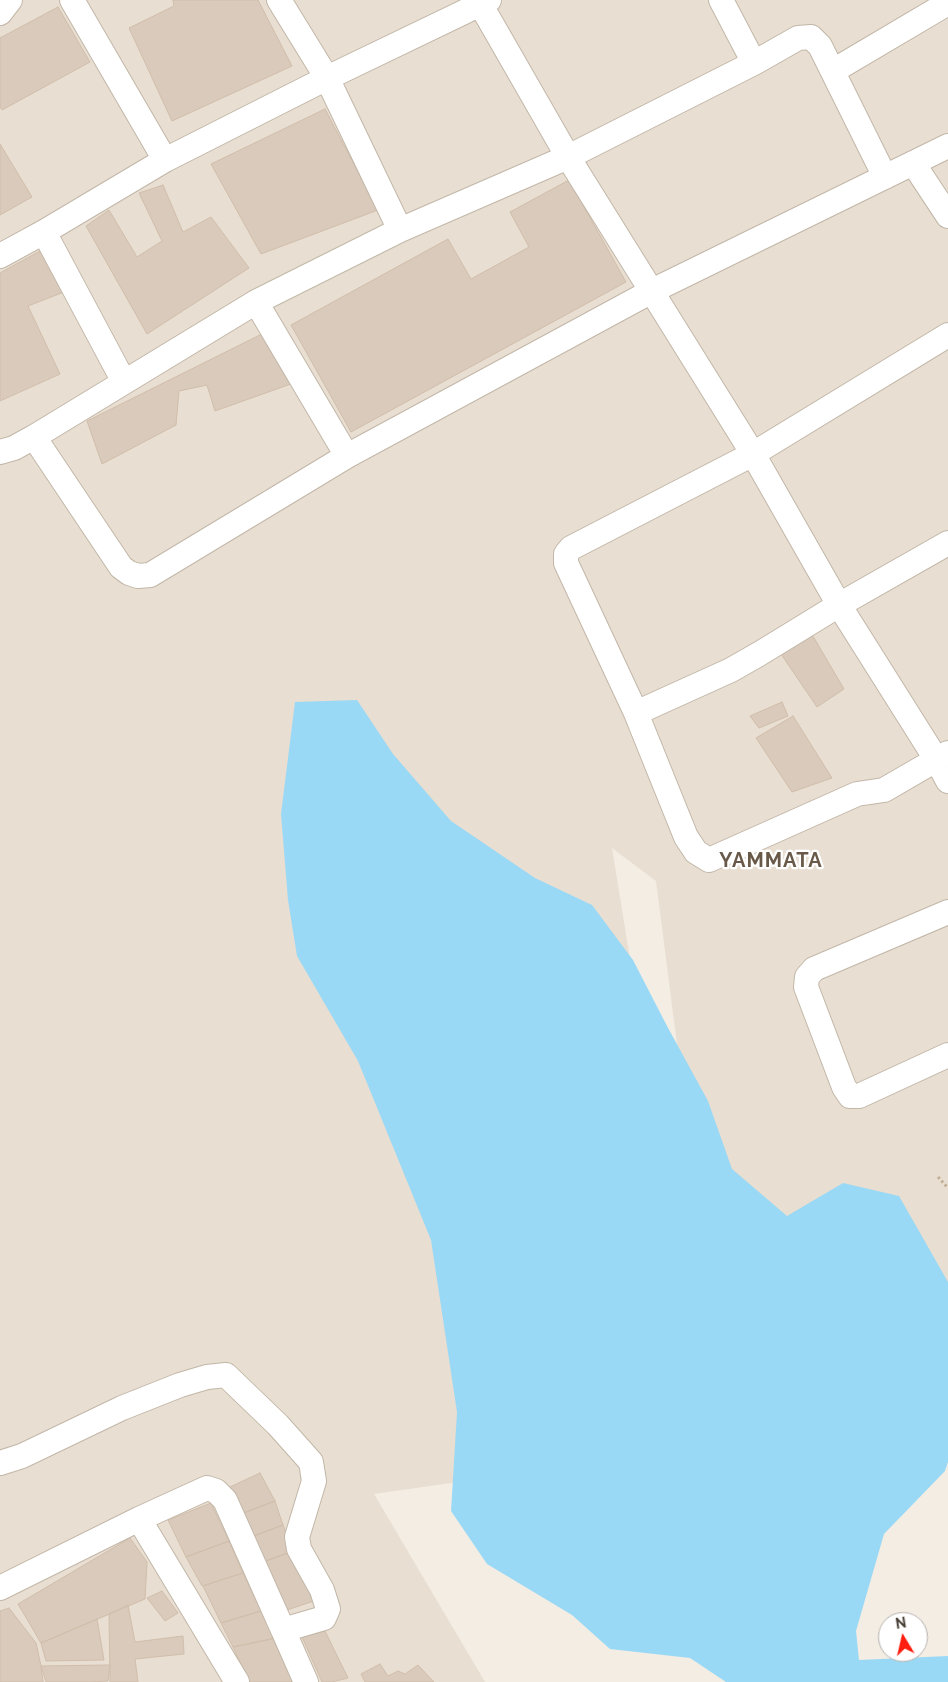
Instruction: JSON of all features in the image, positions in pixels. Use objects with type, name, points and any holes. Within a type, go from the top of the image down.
[{"type":"street","points":[[0,13],[10,0]]},
{"type":"street","points":[[72,0],[165,160]]},
{"type":"street","points":[[279,0],[327,78],[400,230]]},
{"type":"street","points":[[721,0],[754,63]]},
{"type":"street","points":[[0,256],[165,160],[482,2],[568,157],[753,454],[839,605],[942,756],[948,781]]},
{"type":"street","points":[[832,71],[941,3]]},
{"type":"street","points":[[0,452],[14,448],[34,437],[256,302],[400,230],[568,157],[754,63],[798,38],[811,37],[820,46],[885,177]]},
{"type":"street","points":[[34,437],[121,567],[129,573],[138,576],[150,575],[347,456],[652,291],[948,146]]},
{"type":"street","points":[[913,163],[948,216]]},
{"type":"street","points":[[44,232],[124,382]]},
{"type":"street","points":[[256,302],[347,456]]},
{"type":"street","points":[[942,756],[884,790],[858,794],[709,860],[696,852],[686,838],[636,713],[566,563],[566,554],[570,548],[753,454],[948,335]]},
{"type":"street","points":[[636,713],[731,670],[839,605],[948,543]]},
{"type":"street","points":[[948,912],[814,969],[807,977],[806,987],[844,1087],[850,1096],[859,1096],[948,1055]]},
{"type":"street","points":[[0,1464],[22,1456],[122,1408],[180,1385],[207,1377],[226,1375],[278,1425],[310,1462],[314,1481],[297,1537],[299,1549],[322,1590],[328,1609],[324,1618],[283,1630]]},
{"type":"street","points":[[0,1588],[139,1519],[207,1488],[216,1491],[225,1500],[306,1682]]},
{"type":"street","points":[[139,1519],[236,1682]]},
{"type":"path","points":[[938,1177],[948,1188]]},
{"type":"shaded area","points":[[0,0],[948,0],[948,1326],[718,1363],[656,881],[612,848],[709,1446],[374,1494],[485,1682],[0,1682]]},
{"type":"water","points":[[357,700],[393,754],[451,821],[535,878],[592,905],[633,960],[708,1101],[732,1169],[787,1216],[843,1183],[899,1196],[948,1282],[948,1462],[945,1471],[884,1534],[856,1631],[859,1660],[928,1662],[928,1657],[948,1656],[948,1682],[726,1682],[690,1658],[610,1649],[572,1615],[487,1564],[451,1511],[457,1412],[431,1240],[358,1061],[297,956],[288,900],[281,814],[295,702]]},
{"type":"building","points":[[173,0],[258,0],[292,66],[172,121],[129,28],[174,6]]},
{"type":"building","points":[[58,7],[90,62],[2,110],[0,107],[0,38]]},
{"type":"building","points":[[325,109],[378,210],[261,254],[211,164]]},
{"type":"building","points":[[0,144],[32,197],[0,215]]},
{"type":"building","points":[[569,180],[626,282],[351,432],[291,325],[448,239],[471,279],[529,247],[510,212]]},
{"type":"building","points":[[163,185],[183,232],[211,217],[249,268],[147,334],[86,226],[109,210],[137,257],[162,241],[139,193]]},
{"type":"building","points":[[40,251],[64,292],[28,306],[60,374],[0,401],[0,273]]},
{"type":"building","points":[[282,324],[302,380],[215,411],[207,385],[179,391],[176,425],[102,464],[87,421]]},
{"type":"building","points":[[810,631],[844,689],[817,707],[781,654]]},
{"type":"building","points":[[782,702],[788,716],[759,728],[750,716]]},
{"type":"building","points":[[793,716],[832,778],[792,792],[756,738]]},
{"type":"building","points":[[260,1473],[275,1501],[241,1514],[230,1487]]},
{"type":"building","points":[[275,1501],[283,1525],[251,1537],[241,1514]]},
{"type":"building","points":[[211,1503],[229,1541],[186,1557],[168,1520]]},
{"type":"building","points":[[283,1525],[293,1551],[263,1562],[251,1537]]},
{"type":"building","points":[[130,1538],[147,1562],[145,1599],[41,1643],[18,1604]]},
{"type":"building","points":[[229,1541],[243,1573],[202,1586],[186,1557]]},
{"type":"building","points":[[293,1551],[317,1600],[284,1611],[263,1562]]},
{"type":"building","points":[[243,1573],[261,1611],[221,1623],[203,1586]]},
{"type":"building","points":[[162,1591],[178,1613],[165,1621],[147,1598]]},
{"type":"building","points":[[128,1605],[135,1642],[183,1636],[184,1654],[135,1659],[138,1682],[110,1682],[109,1614]]},
{"type":"building","points":[[9,1608],[36,1643],[43,1682],[0,1682],[0,1611]]},
{"type":"building","points":[[261,1611],[276,1638],[233,1647],[221,1623]]},
{"type":"building","points":[[97,1619],[104,1660],[46,1661],[41,1643]]},
{"type":"building","points":[[325,1631],[348,1678],[332,1682],[322,1682],[302,1637]]},
{"type":"building","points":[[276,1638],[294,1682],[249,1682],[233,1647]]},
{"type":"building","points":[[380,1664],[388,1676],[398,1671],[405,1674],[418,1665],[434,1682],[365,1682],[361,1674]]},
{"type":"building","points":[[110,1665],[108,1681],[89,1682],[46,1682],[41,1666]]},
{"type":"district","name":"YAMMATA","points":[[771,861]]}]
